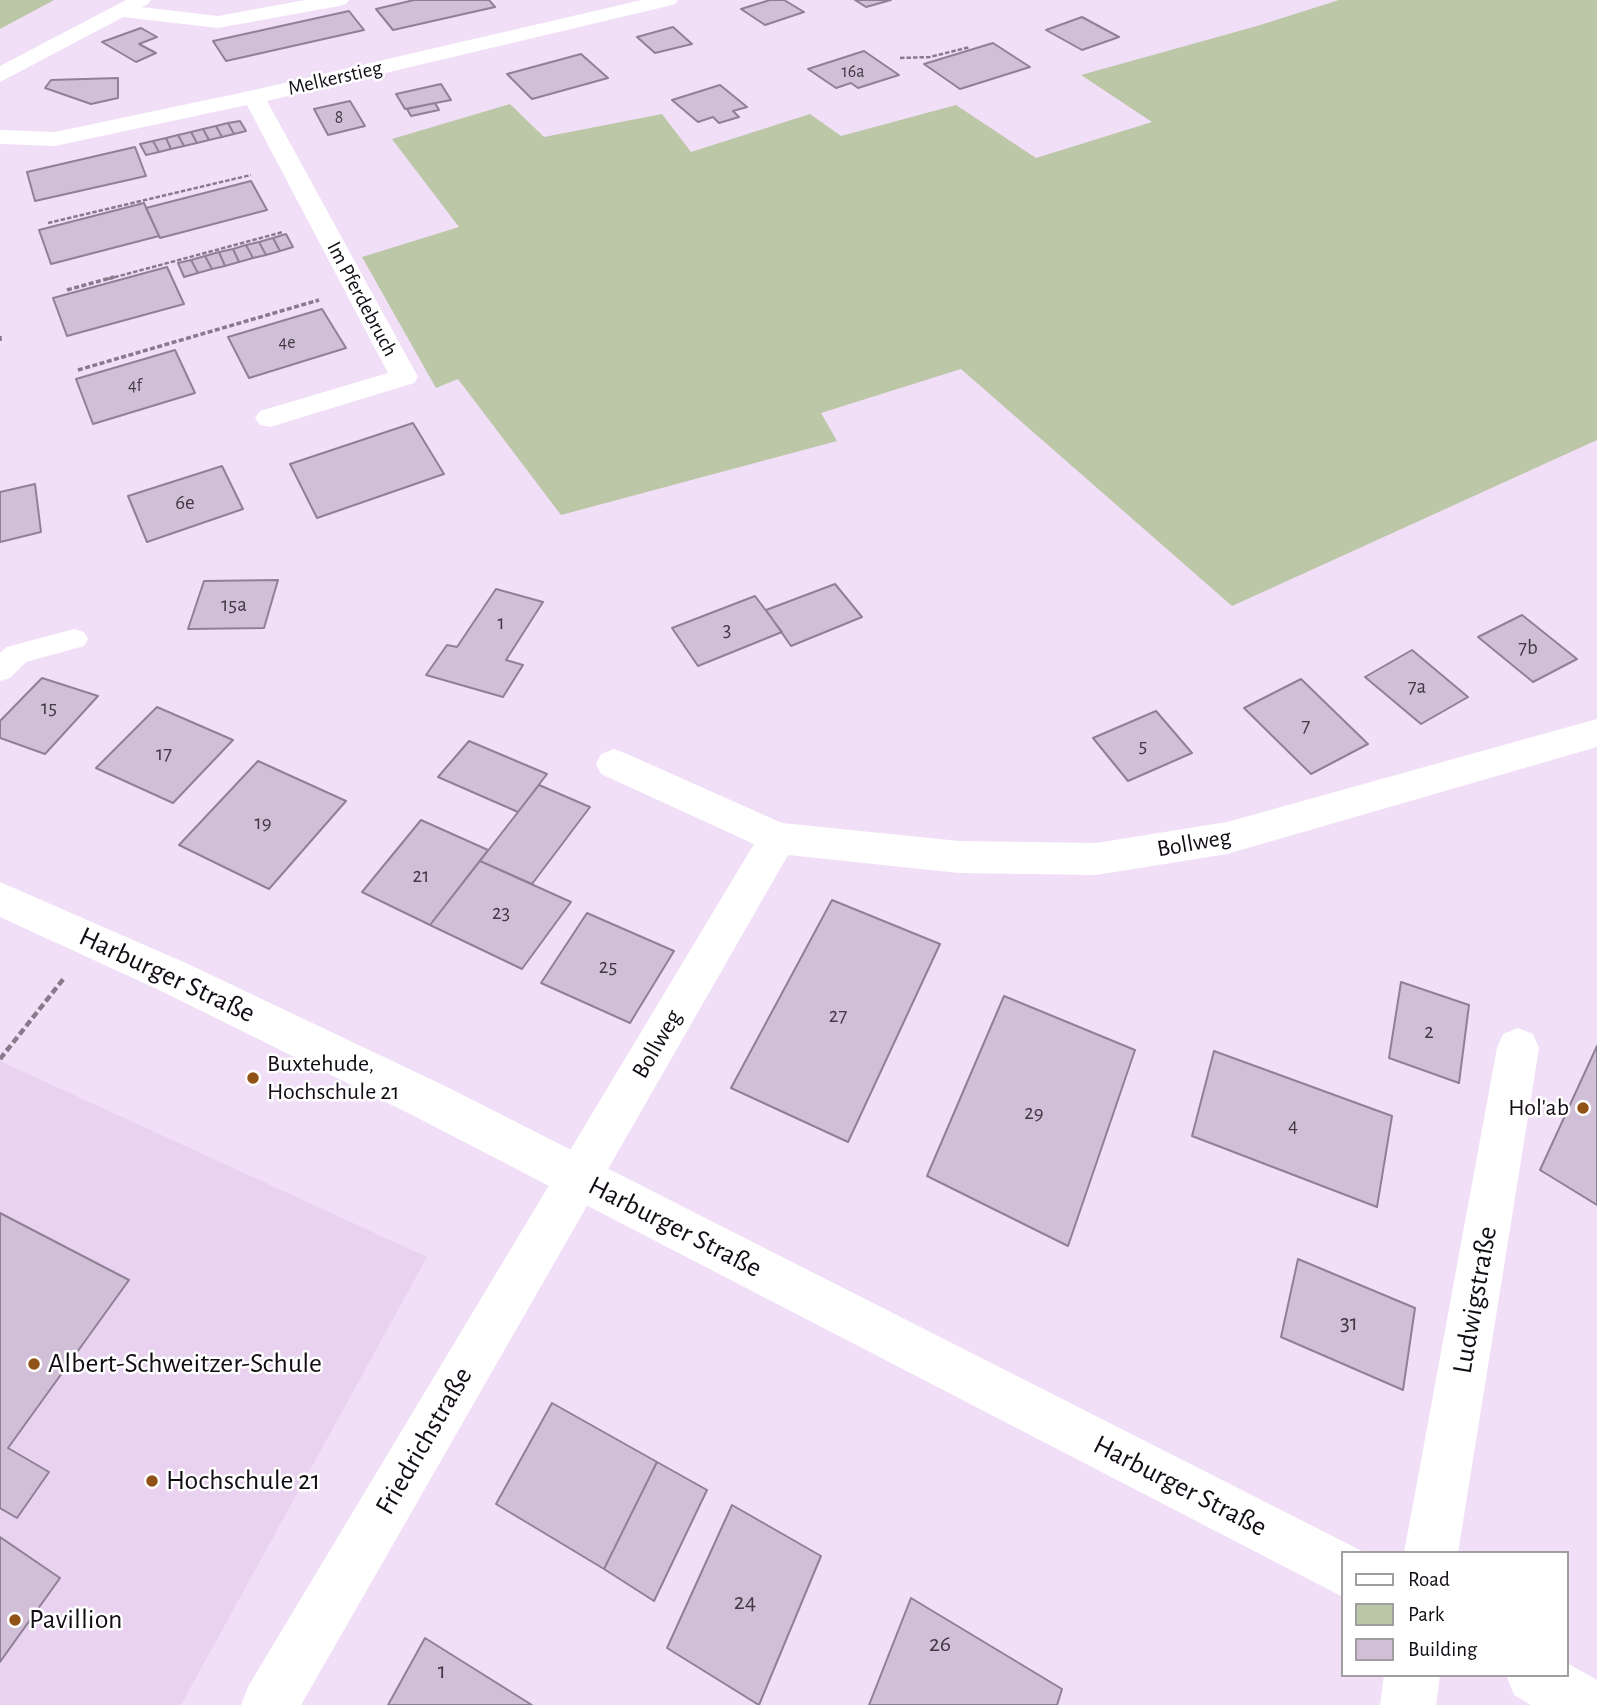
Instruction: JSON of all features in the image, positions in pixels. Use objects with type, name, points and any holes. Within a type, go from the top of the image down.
[{"type":"street","points":[[0,75],[132,6],[218,22],[339,0]]},
{"type":"street","name":"Melkerstieg","points":[[0,137],[55,139],[254,97],[668,0]]},
{"type":"street","name":"Im Pferdebruch","points":[[254,97],[404,377],[270,418]]},
{"type":"street","name":"Bollweg","points":[[614,764],[778,838],[959,857],[1096,859],[1227,838],[1597,733]]},
{"type":"street","name":"Bollweg","points":[[579,1177],[778,838]]},
{"type":"street","name":"Harburger Straße","points":[[0,899],[95,940],[290,1033],[579,1177],[1342,1569]]},
{"type":"street","name":"Ludwigstraße","points":[[1431,1551],[1518,1048]]},
{"type":"street","name":"Friedrichstraße","points":[[269,1705],[579,1177]]},
{"type":"street","points":[[1408,1705],[1412,1677]]},
{"type":"street","points":[[1537,1677],[1585,1705]]},
{"type":"lane","points":[[0,670],[17,654],[74,639]]},
{"type":"path","points":[[900,58],[930,57],[970,47]]},
{"type":"path","points":[[48,223],[291,166]]},
{"type":"path","points":[[67,290],[321,222]]},
{"type":"path","points":[[78,370],[357,289]]},
{"type":"path","points":[[0,335],[0,343]]},
{"type":"path","points":[[0,1059],[95,940]]},
{"type":"shaded area","name":"Hochschule 21","points":[[0,1061],[427,1257],[181,1705],[0,1705]]},
{"type":"green space","points":[[0,0],[54,0],[0,29]]},
{"type":"green space","points":[[1339,0],[1597,0],[1597,440],[1232,606],[961,369],[821,413],[837,441],[561,515],[458,379],[436,388],[362,257],[459,227],[392,139],[510,104],[544,137],[662,114],[691,152],[810,114],[841,136],[956,105],[1036,158],[1152,122],[1081,75]]},
{"type":"building","points":[[414,0],[489,0],[495,7],[393,30],[376,9]]},
{"type":"building","points":[[770,0],[784,0],[804,12],[765,25],[741,9]]},
{"type":"building","points":[[855,0],[891,0],[866,7]]},
{"type":"building","points":[[349,11],[364,30],[226,61],[213,41]]},
{"type":"building","points":[[1082,17],[1119,37],[1082,50],[1046,30]]},
{"type":"building","points":[[673,27],[692,44],[655,53],[637,37]]},
{"type":"building","points":[[141,28],[157,37],[139,44],[156,53],[136,62],[102,42]]},
{"type":"building","points":[[993,43],[1030,67],[960,89],[924,64]]},
{"type":"building","points":[[864,51],[899,75],[858,88],[851,83],[836,88],[808,69]]},
{"type":"building","points":[[581,54],[608,78],[532,99],[507,74]]},
{"type":"building","points":[[118,78],[118,98],[91,104],[45,88],[51,80]]},
{"type":"building","points":[[441,84],[451,100],[405,109],[396,94]]},
{"type":"building","points":[[720,85],[747,107],[733,111],[739,117],[719,123],[713,117],[698,122],[672,100]]},
{"type":"building","points":[[350,101],[365,126],[328,135],[314,109]]},
{"type":"building","points":[[435,103],[439,110],[411,116],[407,109]]},
{"type":"building","points":[[240,121],[246,131],[234,134],[228,123]]},
{"type":"building","points":[[228,123],[234,134],[222,137],[216,126]]},
{"type":"building","points":[[216,126],[222,137],[209,140],[203,129]]},
{"type":"building","points":[[203,129],[209,140],[197,143],[191,132]]},
{"type":"building","points":[[191,132],[197,143],[184,146],[178,135]]},
{"type":"building","points":[[178,135],[184,146],[171,149],[166,138]]},
{"type":"building","points":[[166,138],[171,149],[159,152],[153,141]]},
{"type":"building","points":[[153,141],[159,152],[146,155],[140,144]]},
{"type":"building","points":[[135,147],[146,176],[35,201],[27,172]]},
{"type":"building","points":[[251,181],[267,210],[160,238],[146,208]]},
{"type":"building","points":[[144,203],[159,236],[51,264],[39,230]]},
{"type":"building","points":[[286,234],[293,247],[280,251],[273,238]]},
{"type":"building","points":[[273,238],[280,251],[266,255],[259,242]]},
{"type":"building","points":[[259,242],[266,255],[253,258],[246,245]]},
{"type":"building","points":[[246,245],[253,258],[239,262],[233,249]]},
{"type":"building","points":[[233,249],[239,262],[225,266],[219,252]]},
{"type":"building","points":[[219,252],[225,266],[212,269],[205,256]]},
{"type":"building","points":[[205,256],[212,269],[198,273],[191,260]]},
{"type":"building","points":[[191,260],[198,273],[184,277],[178,263]]},
{"type":"building","points":[[167,267],[184,304],[67,336],[53,298]]},
{"type":"building","points":[[322,309],[346,348],[249,378],[228,337]]},
{"type":"building","points":[[175,350],[195,393],[93,424],[76,379]]},
{"type":"building","points":[[413,423],[444,474],[317,518],[290,464]]},
{"type":"building","points":[[222,466],[243,509],[147,542],[128,496]]},
{"type":"building","points":[[35,484],[41,532],[0,542],[0,492]]},
{"type":"building","points":[[278,580],[264,628],[188,629],[204,581]]},
{"type":"building","points":[[835,584],[862,617],[791,646],[766,610]]},
{"type":"building","points":[[496,589],[543,602],[506,660],[523,665],[503,697],[426,675],[447,645],[457,647]]},
{"type":"building","points":[[755,596],[782,632],[698,666],[672,628]]},
{"type":"building","points":[[1522,615],[1577,659],[1533,682],[1478,637]]},
{"type":"building","points":[[1412,650],[1468,697],[1421,724],[1365,677]]},
{"type":"building","points":[[42,678],[98,696],[45,754],[0,738],[0,721]]},
{"type":"building","points":[[1301,679],[1368,744],[1311,774],[1244,708]]},
{"type":"building","points":[[157,707],[233,740],[173,803],[96,768]]},
{"type":"building","points":[[1156,711],[1192,753],[1128,781],[1093,738]]},
{"type":"building","points":[[469,741],[547,774],[518,812],[438,777]]},
{"type":"building","points":[[258,761],[346,801],[269,889],[179,845]]},
{"type":"building","points":[[539,785],[590,807],[532,884],[480,861]]},
{"type":"building","points":[[421,820],[488,850],[430,925],[362,892]]},
{"type":"building","points":[[480,861],[571,902],[522,969],[430,925]]},
{"type":"building","points":[[832,900],[940,944],[848,1142],[731,1088]]},
{"type":"building","points":[[587,913],[674,951],[630,1023],[541,983]]},
{"type":"building","points":[[1401,982],[1469,1005],[1459,1083],[1389,1058]]},
{"type":"building","points":[[1004,996],[1135,1050],[1068,1246],[927,1176]]},
{"type":"building","name":"Hol'ab","points":[[1597,1046],[1597,1205],[1540,1170]]},
{"type":"building","points":[[1214,1051],[1392,1116],[1377,1207],[1192,1136]]},
{"type":"building","name":"Albert-Schweitzer-Schule","points":[[0,1213],[129,1280],[8,1448],[49,1472],[17,1518],[0,1508]]},
{"type":"building","points":[[1298,1259],[1415,1308],[1403,1390],[1281,1337]]},
{"type":"building","points":[[552,1403],[657,1462],[604,1569],[496,1504]]},
{"type":"building","points":[[657,1462],[707,1490],[654,1601],[604,1569]]},
{"type":"building","points":[[732,1505],[821,1556],[759,1705],[667,1648]]},
{"type":"building","name":"Pavillion","points":[[0,1537],[60,1578],[0,1662]]},
{"type":"building","points":[[911,1598],[1062,1689],[1057,1705],[869,1705]]},
{"type":"building","points":[[425,1638],[532,1705],[388,1705]]},
{"type":"place","name":"Buxtehude, Hochschule 21","points":[[253,1078]]},
{"type":"place","name":"Hol'ab","points":[[1583,1108]]},
{"type":"place","name":"Albert-Schweitzer-Schule","points":[[34,1364]]},
{"type":"place","name":"Hochschule 21","points":[[152,1481]]},
{"type":"place","name":"Pavillion","points":[[15,1620]]}]
